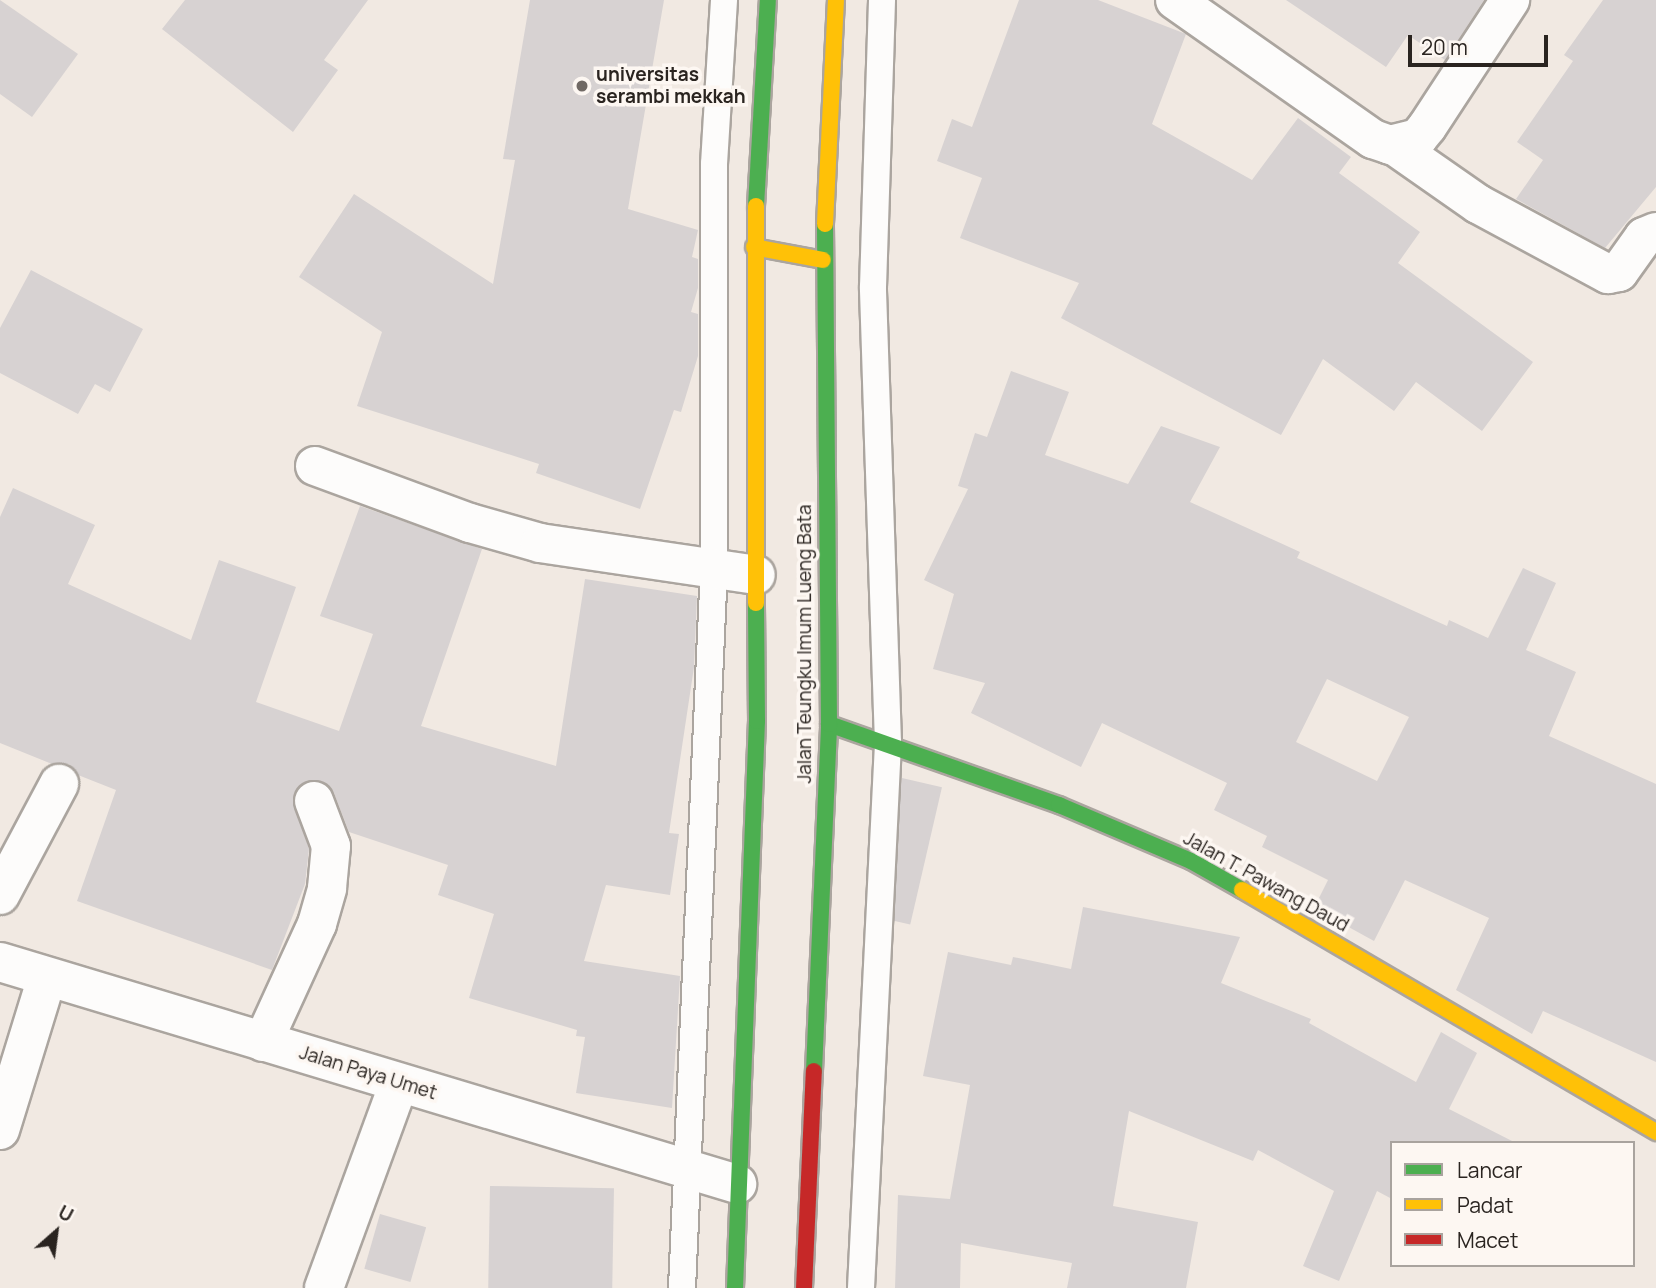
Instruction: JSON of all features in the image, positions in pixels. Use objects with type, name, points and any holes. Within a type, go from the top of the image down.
[{"type":"main road","points":[[735,1288],[757,720],[754,247],[768,0]]},
{"type":"main road","name":"Jalan Teungku Imum Lueng Bata","points":[[804,1288],[829,724],[823,260],[836,0]]},
{"type":"main road","points":[[754,247],[823,260]]},
{"type":"main road","name":"Jalan T. Pawang Daud","points":[[829,724],[1059,805],[1191,861],[1656,1132]]},
{"type":"street","points":[[1175,0],[1373,139],[1392,144],[1478,204],[1608,274],[1619,272],[1644,237],[1656,232]]},
{"type":"street","points":[[1392,144],[1418,138],[1510,0]]},
{"type":"street","points":[[315,466],[470,523],[540,543],[756,575]]},
{"type":"street","points":[[0,895],[59,784]]},
{"type":"street","points":[[263,1042],[317,923],[327,888],[331,846],[314,801]]},
{"type":"street","name":"Jalan Paya Umet","points":[[0,962],[737,1184]]},
{"type":"street","points":[[0,1130],[47,977]]},
{"type":"street","points":[[324,1288],[399,1083]]},
{"type":"lane","points":[[681,1288],[688,1169],[694,939],[714,568],[714,164],[724,0]]},
{"type":"lane","points":[[861,1288],[888,743],[873,288],[882,0]]},
{"type":"building","points":[[0,0],[78,54],[32,117],[0,94]]},
{"type":"building","points":[[185,0],[368,0],[324,60],[338,70],[293,132],[162,29]]},
{"type":"building","points":[[530,0],[664,0],[628,209],[698,230],[692,257],[698,259],[698,288],[691,312],[698,314],[698,356],[681,412],[674,410],[640,509],[536,473],[539,464],[357,406],[382,332],[299,277],[354,194],[493,284],[515,160],[503,159]]},
{"type":"building","points":[[1019,0],[1098,0],[1186,34],[1152,124],[1252,180],[1298,118],[1351,157],[1339,173],[1420,232],[1398,263],[1533,362],[1482,431],[1416,382],[1394,411],[1323,359],[1281,435],[1061,318],[1079,283],[960,238],[982,178],[937,161],[952,119],[972,127]]},
{"type":"building","points":[[1286,0],[1484,0],[1445,60],[1408,35],[1386,67]]},
{"type":"building","points":[[1603,0],[1656,0],[1656,187],[1605,248],[1516,199],[1543,160],[1517,142],[1573,61],[1564,55]]},
{"type":"building","points":[[31,270],[143,329],[110,392],[95,384],[78,414],[0,373],[0,328]]},
{"type":"building","points":[[1011,371],[1069,392],[1045,455],[1128,484],[1161,426],[1220,447],[1190,502],[1300,552],[1297,558],[1447,626],[1449,620],[1488,638],[1523,568],[1556,583],[1526,650],[1576,672],[1549,736],[1656,784],[1656,1062],[1543,1011],[1532,1034],[1456,990],[1489,918],[1405,880],[1374,941],[1314,908],[1328,880],[1262,847],[1267,836],[1214,810],[1227,783],[1102,723],[1081,767],[971,713],[985,683],[933,669],[954,594],[924,580],[968,489],[958,486],[975,433],[987,437]],"holes":[[[1327,679],[1409,717],[1377,781],[1296,742]]]},
{"type":"building","points":[[13,488],[95,525],[68,584],[191,640],[219,560],[296,587],[256,702],[339,731],[373,634],[320,616],[360,506],[482,549],[421,726],[556,766],[585,579],[697,596],[694,667],[669,833],[679,834],[670,895],[606,885],[584,961],[680,976],[672,1108],[576,1093],[585,1037],[576,1036],[577,1030],[469,998],[494,914],[438,895],[448,865],[349,832],[334,793],[318,780],[306,781],[293,797],[309,849],[305,884],[272,970],[77,901],[116,790],[78,775],[69,764],[52,764],[0,743],[0,517]]},
{"type":"building","points":[[902,778],[942,787],[910,925],[870,915]]},
{"type":"building","points":[[1083,907],[1240,937],[1221,983],[1311,1019],[1309,1023],[1416,1082],[1441,1032],[1477,1053],[1449,1109],[1512,1141],[1390,1141],[1390,1198],[1377,1191],[1339,1281],[1303,1266],[1334,1191],[1258,1150],[1253,1161],[1129,1111],[1113,1206],[1198,1222],[1186,1288],[1067,1288],[1072,1263],[961,1243],[960,1288],[895,1288],[898,1195],[950,1199],[970,1085],[923,1076],[948,952],[1011,965],[1013,957],[1071,969]]},
{"type":"building","points":[[490,1186],[614,1188],[612,1288],[488,1288]]},
{"type":"building","points":[[380,1214],[426,1227],[410,1282],[364,1269]]},
{"type":"traffic: fast","points":[[756,206],[768,0]]},
{"type":"traffic: fast","points":[[814,1071],[829,724],[825,224]]},
{"type":"traffic: fast","points":[[735,1288],[757,721],[756,603]]},
{"type":"traffic: fast","points":[[829,724],[1059,805],[1191,861],[1242,890]]},
{"type":"traffic: slow","points":[[825,224],[836,0]]},
{"type":"traffic: slow","points":[[756,206],[756,603]]},
{"type":"traffic: slow","points":[[754,247],[823,260]]},
{"type":"traffic: slow","points":[[1242,890],[1656,1132]]},
{"type":"traffic: jam","points":[[804,1288],[814,1071]]},
{"type":"place","name":"universitas serambi mekkah","points":[[582,86]]}]
